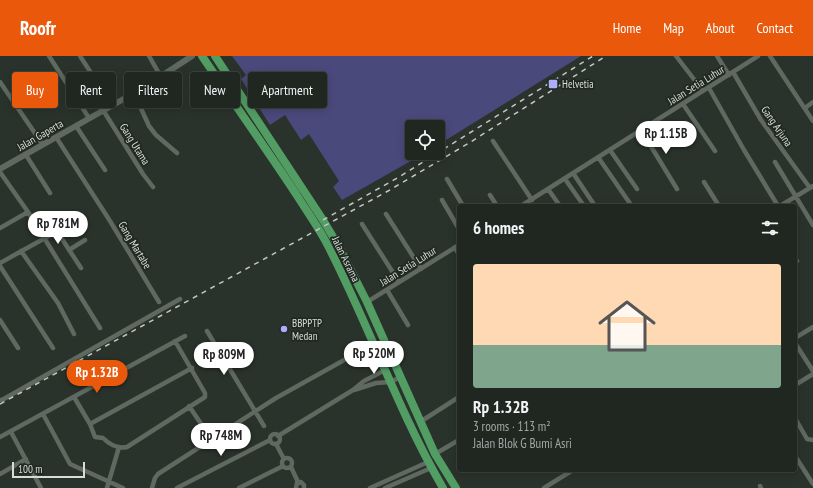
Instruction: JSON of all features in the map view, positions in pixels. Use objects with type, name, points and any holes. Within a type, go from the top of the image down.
[{"type":"highway","name":"Jalan Asrama","points":[[202,56],[281,171],[325,240],[429,465],[443,488]]},
{"type":"highway","name":"Jalan Asrama","points":[[215,56],[339,247],[367,302],[435,454],[456,488]]},
{"type":"street","points":[[49,56],[89,118]]},
{"type":"street","points":[[80,56],[90,72]]},
{"type":"street","points":[[149,56],[158,72]]},
{"type":"street","name":"Jalan Gaperta","points":[[168,72],[192,56]]},
{"type":"street","points":[[676,56],[703,91]]},
{"type":"street","name":"Gang Arjuna","points":[[717,56],[731,73],[761,120],[811,187]]},
{"type":"street","points":[[770,56],[813,121]]},
{"type":"street","name":"Jalan Setia Luhur","points":[[525,204],[756,57]]},
{"type":"street","points":[[0,82],[43,145]]},
{"type":"street","points":[[709,88],[744,150],[778,204]]},
{"type":"street","points":[[805,108],[813,102]]},
{"type":"street","points":[[683,104],[714,151]]},
{"type":"street","name":"Jalan Gaperta","points":[[0,169],[106,108]]},
{"type":"street","points":[[142,108],[149,126],[177,153]]},
{"type":"street","name":"Gang Utama","points":[[102,110],[153,187]]},
{"type":"street","points":[[76,126],[105,170]]},
{"type":"street","points":[[641,130],[677,189]]},
{"type":"street","name":"Gang Martabe","points":[[56,137],[110,221],[159,302]]},
{"type":"street","points":[[493,141],[532,200]]},
{"type":"street","points":[[610,150],[637,189]]},
{"type":"street","points":[[26,155],[50,193]]},
{"type":"street","points":[[598,157],[630,204]]},
{"type":"street","points":[[775,162],[813,225]]},
{"type":"street","points":[[0,172],[28,212],[100,328]]},
{"type":"street","points":[[573,173],[594,204]]},
{"type":"street","points":[[447,179],[462,204]]},
{"type":"street","points":[[565,179],[583,204]]},
{"type":"street","points":[[704,182],[718,204]]},
{"type":"street","points":[[782,204],[811,187]]},
{"type":"street","points":[[548,189],[559,204]]},
{"type":"street","points":[[490,196],[496,204]]},
{"type":"street","points":[[442,200],[457,226]]},
{"type":"street","points":[[0,228],[28,212]]},
{"type":"street","points":[[386,214],[421,269]]},
{"type":"street","points":[[362,224],[399,282]]},
{"type":"street","points":[[53,348],[0,264],[56,232],[81,268]]},
{"type":"street","points":[[69,250],[85,240]]},
{"type":"street","name":"Jalan Setia Luhur","points":[[367,302],[457,246]]},
{"type":"street","points":[[21,251],[58,303],[74,334]]},
{"type":"street","points":[[387,290],[408,325]]},
{"type":"street","points":[[0,400],[180,299]]},
{"type":"street","points":[[0,320],[18,348]]},
{"type":"street","points":[[797,335],[813,327]]},
{"type":"street","points":[[206,331],[264,426]]},
{"type":"street","points":[[0,437],[184,336]]},
{"type":"street","points":[[74,397],[90,424],[95,437],[102,438],[118,447],[127,447],[203,398],[205,393],[192,368],[175,341]]},
{"type":"street","points":[[797,346],[813,373],[797,383]]},
{"type":"street","points":[[152,488],[158,474],[276,398],[353,356],[374,347]]},
{"type":"street","points":[[90,424],[192,368]]},
{"type":"street","points":[[177,488],[270,440],[271,436],[276,434],[278,436],[353,390],[364,381],[385,370]]},
{"type":"street","points":[[374,376],[376,383]]},
{"type":"street","points":[[353,390],[376,383],[391,382],[400,378]]},
{"type":"street","points":[[420,422],[457,398]]},
{"type":"street","points":[[189,406],[212,440]]},
{"type":"street","points":[[43,414],[70,464],[123,488]]},
{"type":"street","points":[[797,422],[807,439],[813,440]]},
{"type":"street","points":[[10,432],[40,487]]},
{"type":"street","points":[[276,444],[279,440],[278,436]]},
{"type":"street","points":[[270,440],[272,443],[276,444],[284,459],[283,466]]},
{"type":"street","points":[[435,454],[457,441]]},
{"type":"street","points":[[107,488],[118,447]]},
{"type":"street","points":[[284,459],[289,458],[291,460],[291,467],[298,482],[303,483],[304,488]]},
{"type":"street","points":[[0,474],[26,459]]},
{"type":"street","points":[[797,459],[813,484]]},
{"type":"street","points":[[370,488],[378,486],[389,479],[429,465]]},
{"type":"street","points":[[385,488],[405,479],[429,465]]},
{"type":"street","points":[[239,488],[283,466],[285,468],[291,467]]},
{"type":"street","points":[[544,488],[570,472]]},
{"type":"street","points":[[296,488],[298,482]]},
{"type":"shaded area","points":[[232,56],[581,56],[445,141],[445,120],[405,120],[405,160],[413,160],[342,200],[333,187],[339,181],[309,134],[301,140],[285,115],[270,125],[259,108],[327,108],[327,72],[248,72],[248,90],[241,79],[246,75]]},
{"type":"railway","points":[[323,220],[399,177],[593,56]]},
{"type":"railway","points":[[0,404],[388,191],[469,143],[606,56]]},
{"type":"place","name":"Helvetia","points":[[553,84]]},
{"type":"place","name":"BBPPTP Medan","points":[[284,329]]}]
